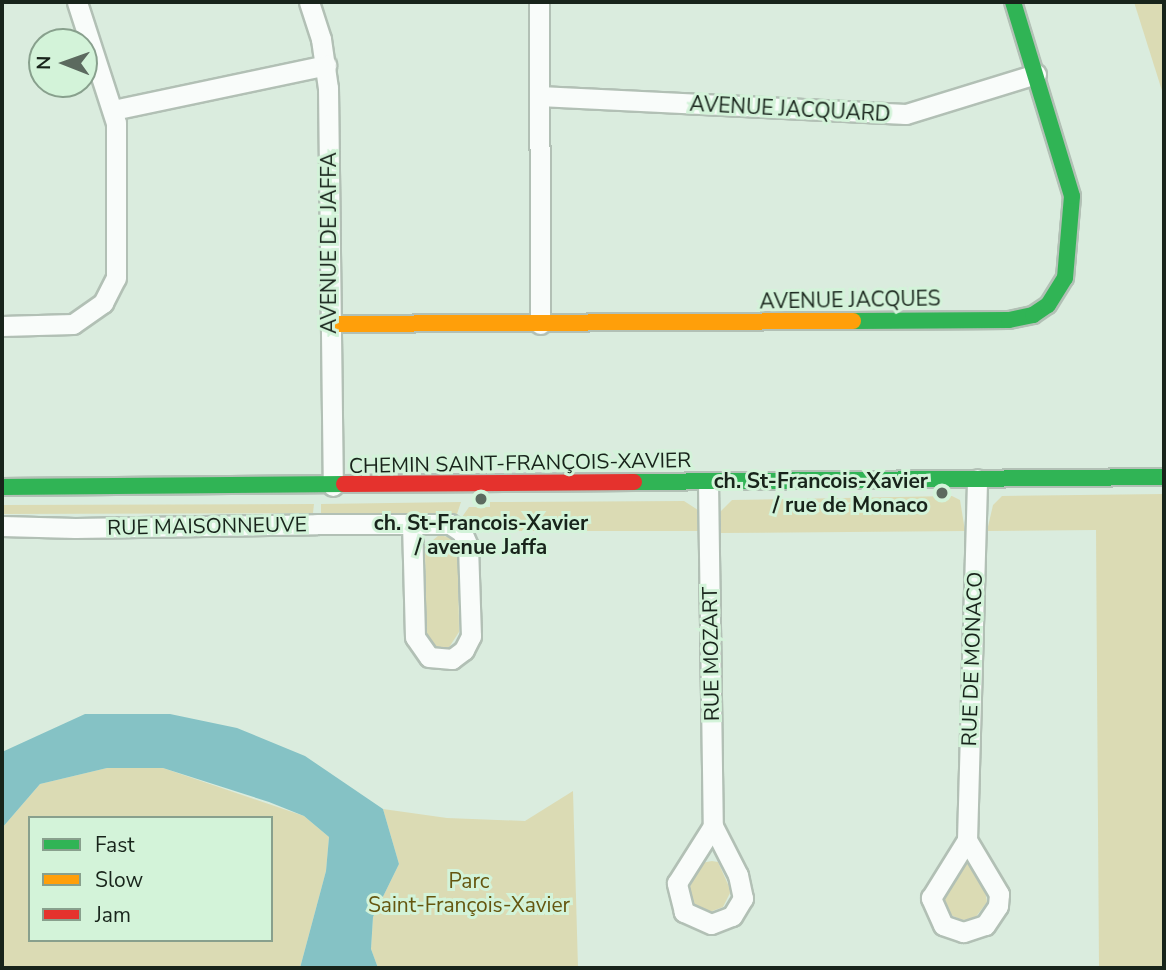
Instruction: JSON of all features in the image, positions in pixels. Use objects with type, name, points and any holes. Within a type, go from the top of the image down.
[{"type":"street","points":[[2,326],[73,324],[94,313],[113,288],[117,269],[113,110],[77,2]]},
{"type":"street","name":"AVENUE DE JAFFA","points":[[309,2],[326,65],[333,486]]},
{"type":"street","points":[[540,2],[540,324]]},
{"type":"street","name":"AVENUE JACQUES","points":[[330,324],[1009,320],[1032,316],[1048,305],[1065,278],[1072,196],[1013,2]]},
{"type":"street","points":[[113,110],[326,65]]},
{"type":"street","name":"AVENUE JACQUARD","points":[[539,96],[906,114],[1036,74]]},
{"type":"street","name":"CHEMIN SAINT-FRANÇOIS-XAVIER","points":[[2,487],[1164,477]]},
{"type":"street","name":"RUE DE MONACO","points":[[967,840],[977,479]]},
{"type":"street","name":"RUE MOZART","points":[[708,482],[713,825],[738,875],[743,898],[732,916],[711,924],[684,912],[677,883],[713,825]]},
{"type":"street","name":"RUE MAISONNEUVE","points":[[2,526],[412,524],[450,524],[468,542],[471,636],[464,650],[452,659],[429,657],[415,637],[412,524]]},
{"type":"street","points":[[967,840],[999,894],[998,906],[985,925],[963,932],[943,925],[931,898],[967,840]]},
{"type":"green space","points":[[1134,2],[1164,2],[1164,97]]},
{"type":"green space","points":[[1164,494],[1164,968],[1099,968],[1096,530],[987,531],[993,505],[1002,496]]},
{"type":"green space","points":[[952,496],[960,500],[965,531],[720,533],[720,512],[732,500]]},
{"type":"green space","points":[[684,501],[698,510],[698,531],[476,531],[462,517],[469,507],[490,507],[490,502]]},
{"type":"green space","points":[[461,502],[457,514],[321,513],[321,504]]},
{"type":"green space","points":[[314,504],[313,513],[2,514],[2,505]]},
{"type":"green space","points":[[439,535],[452,538],[458,552],[459,632],[448,649],[436,649],[426,633],[425,547]]},
{"type":"green space","points":[[107,768],[163,768],[304,816],[329,837],[326,871],[300,968],[2,968],[2,828],[40,784]]},
{"type":"green space","name":"Parc Saint-François-Xavier","points":[[573,791],[578,968],[378,968],[371,949],[373,917],[399,864],[383,809],[447,818],[525,821]]},
{"type":"green space","points":[[966,861],[985,890],[987,902],[975,918],[962,920],[951,915],[944,899]]},
{"type":"green space","points":[[718,862],[731,891],[723,907],[707,913],[696,909],[688,891],[701,863]]},
{"type":"water","points":[[85,714],[170,714],[237,728],[305,756],[383,809],[399,864],[373,917],[371,949],[378,968],[300,968],[326,871],[329,837],[304,816],[269,802],[163,768],[107,768],[40,784],[2,828],[2,752]]},
{"type":"traffic: fast","points":[[853,321],[1009,320],[1033,315],[1048,305],[1065,278],[1072,196],[1013,2]]},
{"type":"traffic: fast","points":[[634,482],[1164,477]]},
{"type":"traffic: fast","points":[[2,487],[344,484]]},
{"type":"traffic: slow","points":[[330,324],[853,321]]},
{"type":"traffic: jam","points":[[344,484],[634,482]]},
{"type":"place","name":"ch. St-Francois-Xavier / rue de Monaco","points":[[942,493]]},
{"type":"place","name":"ch. St-Francois-Xavier / avenue Jaffa","points":[[481,499]]}]
